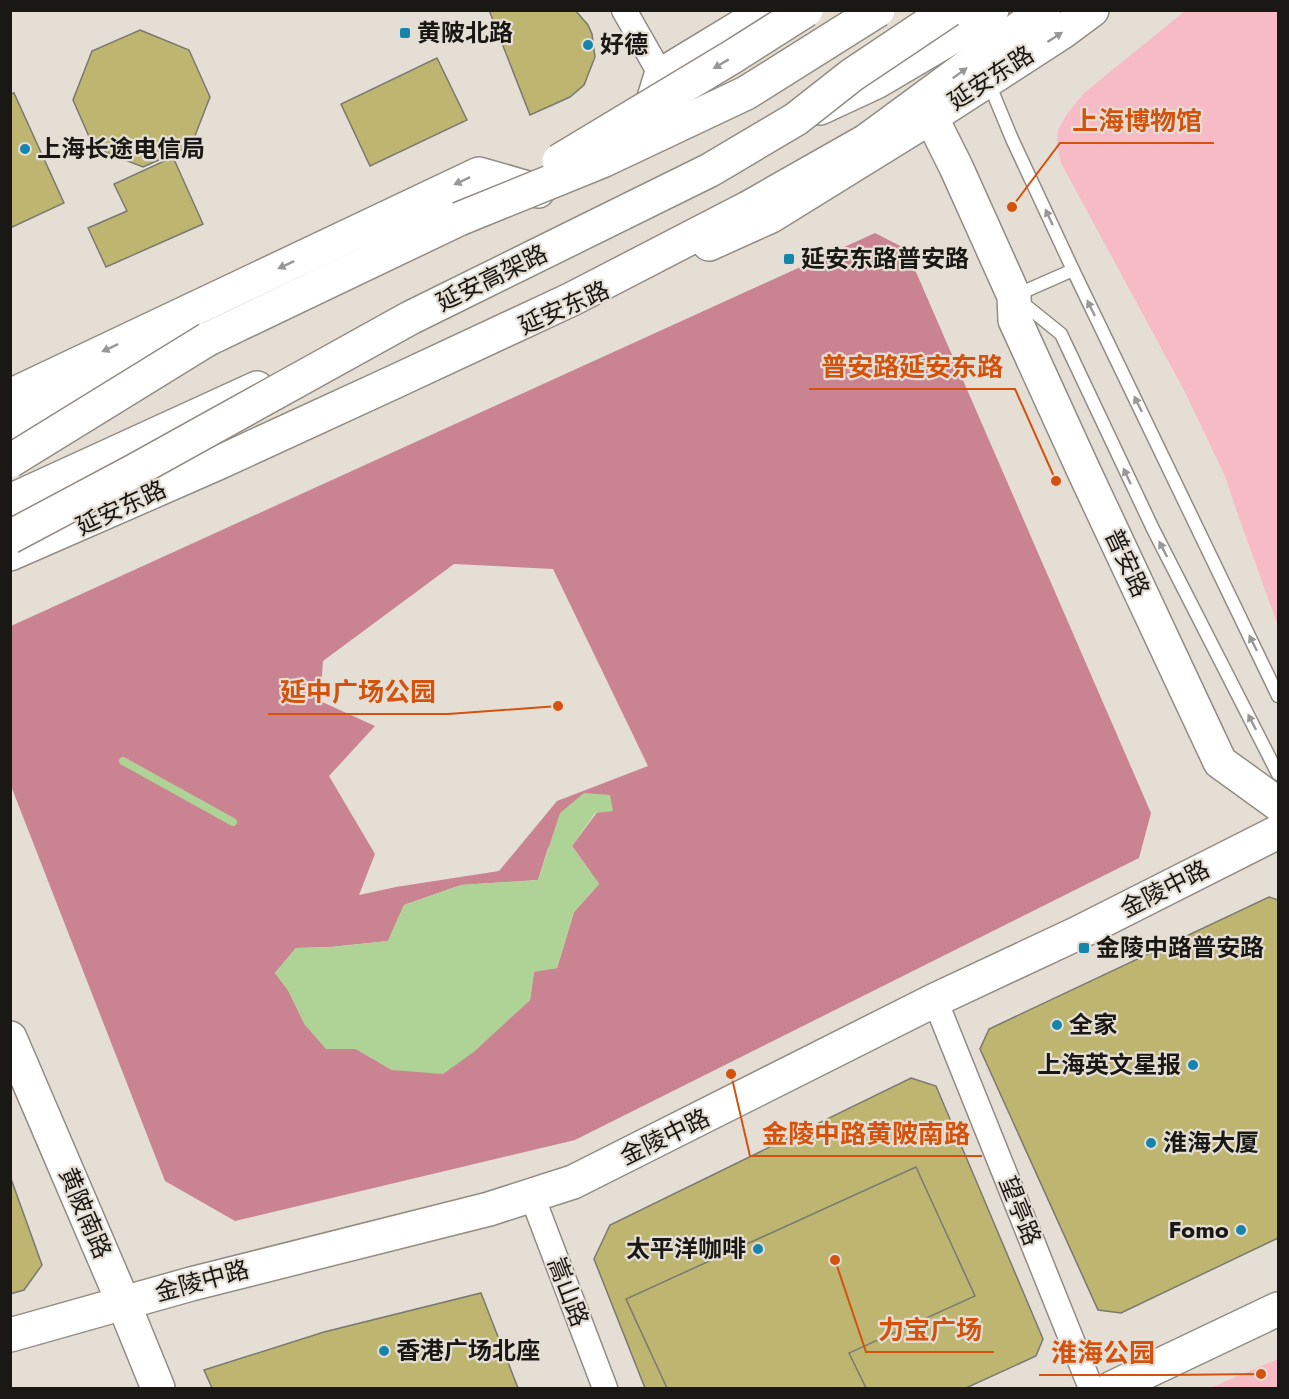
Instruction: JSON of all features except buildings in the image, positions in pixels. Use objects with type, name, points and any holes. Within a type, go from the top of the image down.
[{"type":"main road","points":[[644,132],[661,75],[768,10]]},
{"type":"main road","points":[[459,219],[732,57],[806,10]]},
{"type":"main road","points":[[10,439],[538,191],[791,50],[855,10]]},
{"type":"main road","points":[[10,416],[208,339],[459,219],[602,161],[746,93],[878,10]]},
{"type":"main road","name":"延安高架路","points":[[10,501],[410,318],[710,170],[796,119],[852,75],[949,10]]},
{"type":"main road","name":"延安东路","points":[[10,512],[300,384],[508,284],[965,10]]},
{"type":"main road","points":[[796,119],[876,82],[954,36],[992,10]]},
{"type":"main road","points":[[10,554],[218,463],[467,348],[572,298],[748,208],[866,141],[1044,10]]},
{"type":"main road","name":"延安东路","points":[[10,560],[317,418],[771,216],[931,117],[1061,33],[1092,10]]},
{"type":"main road","name":"普安路","points":[[931,117],[1014,296],[1015,320],[1220,762],[1278,804]]},
{"type":"main road","points":[[10,396],[478,174],[538,191]]},
{"type":"main road","points":[[10,537],[410,318]]},
{"type":"main road","points":[[10,461],[208,339]]},
{"type":"main road","name":"金陵中路","points":[[10,1335],[191,1284],[489,1209],[573,1182],[935,1000],[1076,934],[1278,832]]},
{"type":"main road","name":"黄陂南路","points":[[10,1038],[158,1389]]},
{"type":"main road","points":[[1112,1389],[1278,1309]]},
{"type":"street","points":[[624,10],[661,75]]},
{"type":"street","name":"望亭路","points":[[935,1000],[1091,1389]]},
{"type":"street","name":"嵩山路","points":[[532,1196],[605,1389]]},
{"type":"lane","points":[[988,80],[1012,139],[1073,270],[1278,696]]},
{"type":"lane","points":[[1014,296],[1073,270]]},
{"type":"lane","name":"普安路","points":[[1014,296],[1061,334],[1153,529],[1278,774]]},
{"type":"shaded area","points":[[1185,11],[1278,11],[1278,626],[1225,476],[1185,392],[1061,163],[1057,142],[1058,130],[1067,114],[1084,93]]},
{"type":"shaded area","points":[[875,233],[906,249],[1151,813],[1139,858],[575,1140],[235,1221],[165,1181],[11,786],[11,626]],"holes":[[[454,564],[553,569],[648,766],[557,801],[499,871],[359,895],[375,854],[329,776],[375,726],[320,701],[323,661]],[[610,795],[572,846],[599,884],[574,912],[557,968],[534,971],[530,1000],[505,1022],[392,1070],[356,1049],[305,1025],[288,990],[275,973],[296,948],[388,941],[404,905],[461,885],[538,880],[548,848]]]},
{"type":"shaded area","points":[[584,793],[610,795],[613,811],[595,813],[572,846],[599,884],[574,912],[557,968],[534,972],[530,1000],[475,1051],[443,1074],[392,1070],[356,1049],[326,1049],[305,1025],[288,990],[275,973],[296,948],[388,941],[404,905],[461,885],[538,880],[560,813]]},
{"type":"shaded area","points":[[1278,1359],[1278,1388],[1210,1388]]},
{"type":"waterway","points":[[123,761],[233,822]]},
{"type":"place","name":"黄陂北路","points":[[405,33]]},
{"type":"place","name":"好德","points":[[588,45]]},
{"type":"place","name":"上海长途电信局","points":[[25,149]]},
{"type":"place","name":"上海博物馆","points":[[1012,207]]},
{"type":"place","name":"延安东路普安路","points":[[789,259]]},
{"type":"place","name":"普安路延安东路","points":[[1056,481]]},
{"type":"place","name":"延中广场公园","points":[[558,706]]},
{"type":"place","name":"金陵中路普安路","points":[[1084,948]]},
{"type":"place","name":"全家","points":[[1057,1025]]},
{"type":"place","name":"上海英文星报","points":[[1193,1065]]},
{"type":"place","name":"金陵中路黄陂南路","points":[[731,1074]]},
{"type":"place","name":"淮海大厦","points":[[1151,1143]]},
{"type":"place","name":"Fomo","points":[[1241,1230]]},
{"type":"place","name":"太平洋咖啡","points":[[758,1249]]},
{"type":"place","name":"力宝广场","points":[[835,1260]]},
{"type":"place","name":"香港广场北座","points":[[384,1351]]},
{"type":"place","name":"淮海公园","points":[[1261,1374]]}]
